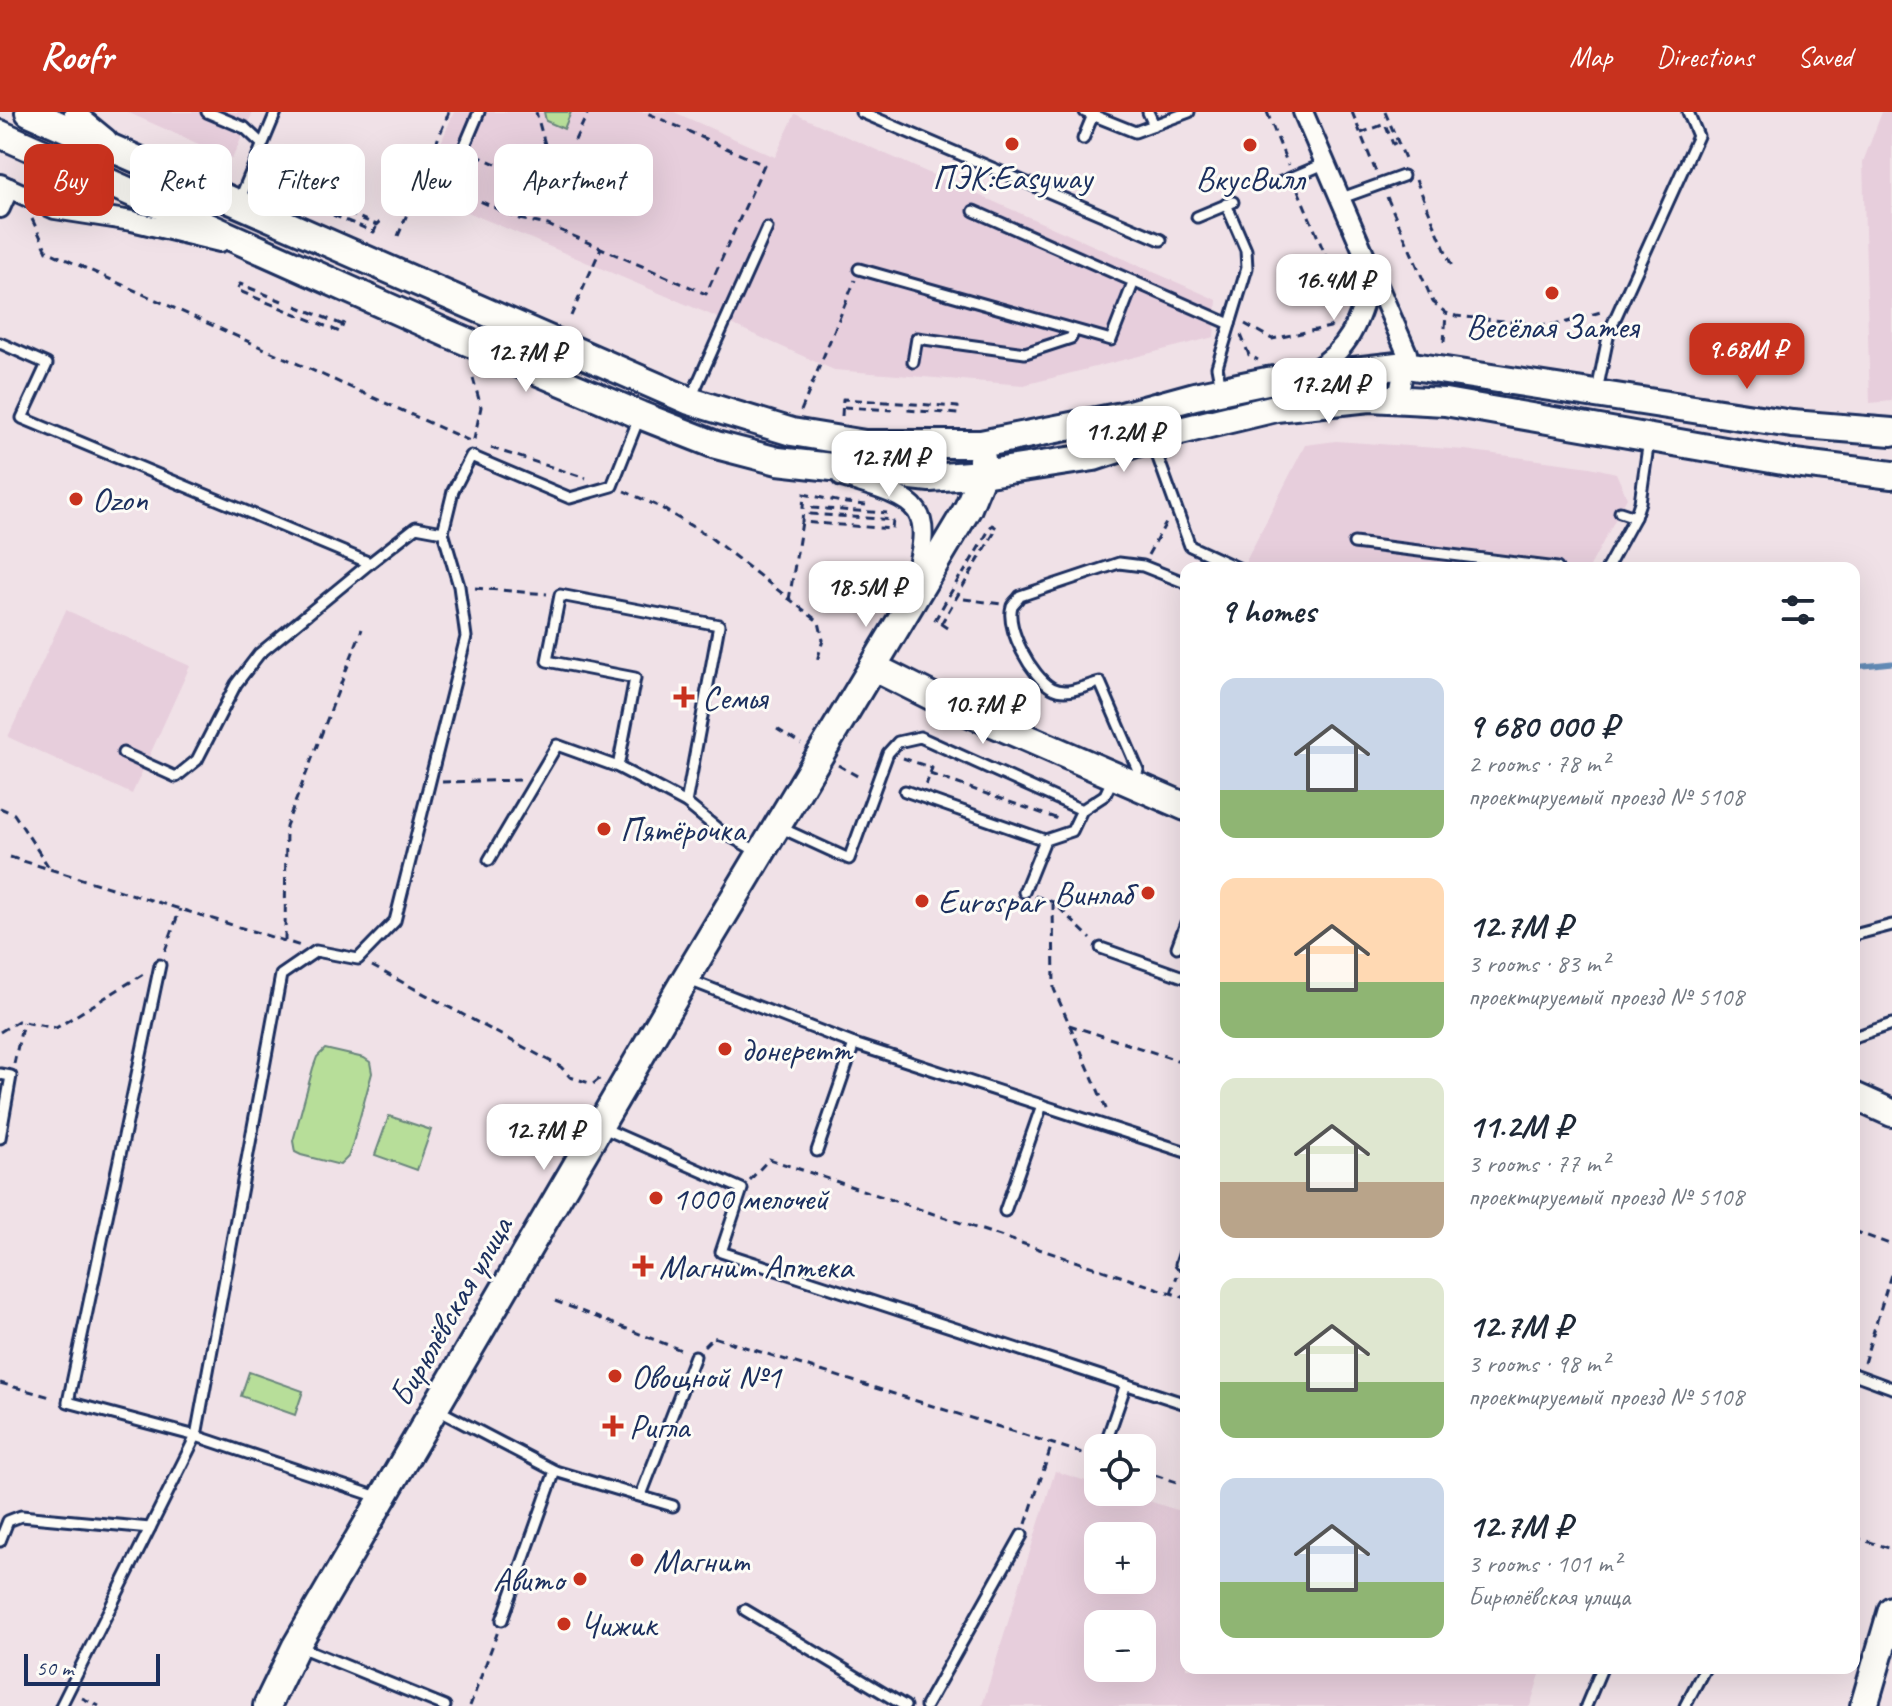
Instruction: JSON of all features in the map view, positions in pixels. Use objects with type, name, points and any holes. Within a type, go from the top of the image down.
[{"type":"main road","points":[[29,112],[690,401],[792,432],[865,444],[981,444],[1122,416],[1222,391],[1303,376],[1406,365],[1792,424],[1892,432]]},
{"type":"main road","points":[[0,134],[640,415],[716,445],[797,464],[930,478],[982,474],[1094,457],[1151,438],[1276,408],[1317,402],[1398,398],[1445,402],[1794,463],[1892,475]]},
{"type":"main road","points":[[981,444],[982,474]]},
{"type":"main road","name":"Бирюлёвская улица","points":[[267,1706],[296,1646],[686,978],[968,508],[982,474]]},
{"type":"main road","points":[[873,667],[947,703],[1180,804]]},
{"type":"main road","points":[[1860,1099],[1892,1113]]},
{"type":"main road","points":[[1864,1706],[1892,1610]]},
{"type":"street","points":[[74,112],[128,155]]},
{"type":"street","points":[[1303,112],[1407,353],[1398,398]]},
{"type":"street","points":[[3,196],[55,209],[147,224],[276,257]]},
{"type":"street","points":[[1303,376],[1331,361],[1342,350],[1357,325],[1372,276]]},
{"type":"street","points":[[797,464],[892,492],[914,508],[922,522],[924,538],[902,617]]},
{"type":"lane","points":[[207,112],[245,128],[262,144],[276,112]]},
{"type":"lane","points":[[466,144],[479,112]]},
{"type":"lane","points":[[861,112],[1060,194],[1161,240]]},
{"type":"lane","points":[[1148,112],[1154,125]]},
{"type":"lane","points":[[1083,139],[1089,114],[1135,132],[1189,112]]},
{"type":"lane","points":[[1597,395],[1609,332],[1698,136],[1688,112]]},
{"type":"lane","points":[[1279,183],[1324,164]]},
{"type":"lane","points":[[1339,199],[1408,176]]},
{"type":"lane","points":[[237,204],[248,178]]},
{"type":"lane","points":[[1197,217],[1229,203],[1246,250],[1247,268],[1234,322],[1217,367],[1222,391]]},
{"type":"lane","points":[[974,211],[1234,322]]},
{"type":"lane","points":[[690,401],[767,228]]},
{"type":"lane","points":[[859,269],[1111,340],[1134,281]]},
{"type":"lane","points":[[913,362],[917,338],[1025,353],[1071,338],[1074,331]]},
{"type":"lane","points":[[0,343],[47,364],[22,418],[370,563]]},
{"type":"lane","points":[[61,1706],[196,1436],[281,975],[316,951],[358,959],[395,921],[466,637],[459,586],[443,532],[453,491],[471,456],[570,498],[612,486],[640,415]]},
{"type":"lane","points":[[1151,438],[1190,546],[1225,562]]},
{"type":"lane","points":[[1610,562],[1640,502],[1649,438]]},
{"type":"lane","points":[[1620,512],[1635,517]]},
{"type":"lane","points":[[123,753],[176,777],[197,760],[236,684],[259,654],[416,527],[443,532]]},
{"type":"lane","points":[[1354,543],[1508,562]]},
{"type":"lane","points":[[905,791],[1045,840],[1072,831],[1082,810],[1138,770],[1100,682],[1068,692],[1053,688],[1034,673],[1025,660],[1016,632],[1012,619],[1013,605],[1020,596],[1119,563],[1142,566],[1180,581]]},
{"type":"lane","points":[[618,767],[635,678],[547,661],[560,595],[719,625],[686,803]]},
{"type":"lane","points":[[778,827],[849,859],[888,753],[898,742],[920,737],[1082,810]]},
{"type":"lane","points":[[489,860],[557,745],[618,767],[686,803],[719,830],[761,854]]},
{"type":"lane","points":[[1024,892],[1045,840]]},
{"type":"lane","points":[[1860,933],[1892,925]]},
{"type":"lane","points":[[1177,947],[1180,939]]},
{"type":"lane","points":[[1101,948],[1180,976]]},
{"type":"lane","points":[[160,965],[68,1402],[196,1436],[384,1499]]},
{"type":"lane","points":[[686,978],[854,1044],[1180,1150]]},
{"type":"lane","points":[[1860,1035],[1892,1024]]},
{"type":"lane","points":[[817,1151],[854,1044]]},
{"type":"lane","points":[[0,1074],[11,1076],[0,1138]]},
{"type":"lane","points":[[1005,1211],[1042,1105]]},
{"type":"lane","points":[[600,1127],[742,1189],[721,1252],[1180,1402]]},
{"type":"lane","points":[[641,1495],[695,1356]]},
{"type":"lane","points":[[1860,1376],[1892,1388]]},
{"type":"lane","points":[[1109,1434],[1126,1384]]},
{"type":"lane","points":[[435,1408],[555,1471],[673,1506]]},
{"type":"lane","points":[[502,1620],[555,1471]]},
{"type":"lane","points":[[0,1541],[8,1521],[21,1516],[150,1528]]},
{"type":"lane","points":[[926,1706],[1022,1535]]},
{"type":"lane","points":[[745,1610],[905,1706]]},
{"type":"lane","points":[[296,1646],[445,1706]]},
{"type":"lane","points":[[1586,1706],[1599,1674]]},
{"type":"lane","points":[[1685,1706],[1702,1674]]},
{"type":"path","points":[[398,236],[449,112]]},
{"type":"path","points":[[536,112],[545,144]]},
{"type":"path","points":[[573,144],[588,112]]},
{"type":"path","points":[[478,200],[519,219],[548,225],[706,294],[764,165],[645,112]]},
{"type":"path","points":[[1267,112],[1330,266],[1343,311]]},
{"type":"path","points":[[1352,112],[1433,302],[1446,313],[1540,325],[1560,324],[1607,310]]},
{"type":"path","points":[[1385,112],[1408,165]]},
{"type":"path","points":[[1361,133],[1385,124],[1393,144],[1397,142]]},
{"type":"path","points":[[1408,176],[1453,269]]},
{"type":"path","points":[[3,196],[31,217],[47,251],[474,442]]},
{"type":"path","points":[[335,216],[374,232],[379,224],[358,216]]},
{"type":"path","points":[[571,316],[601,248]]},
{"type":"path","points":[[801,411],[859,269]]},
{"type":"path","points":[[282,301],[240,284],[237,290],[340,332],[344,323],[296,306]]},
{"type":"path","points":[[1444,342],[1446,313]]},
{"type":"path","points":[[1234,322],[1272,339],[1330,327],[1340,317]]},
{"type":"path","points":[[1240,333],[1249,355],[1258,360]]},
{"type":"path","points":[[471,456],[481,407],[473,378]]},
{"type":"path","points":[[842,416],[843,399],[958,407],[958,414],[907,410]]},
{"type":"path","points":[[843,406],[892,410]]},
{"type":"path","points":[[488,447],[612,486],[660,507],[711,538],[819,622],[823,640],[817,661]]},
{"type":"path","points":[[789,600],[804,494],[846,503]]},
{"type":"path","points":[[1142,566],[1175,506]]},
{"type":"path","points":[[802,522],[892,529],[893,520],[810,514],[811,508],[897,514]]},
{"type":"path","points":[[941,624],[997,528],[992,525],[935,620],[941,624],[947,628]]},
{"type":"path","points":[[459,586],[560,595]]},
{"type":"path","points":[[964,599],[1013,605]]},
{"type":"path","points":[[285,941],[286,826],[362,629]]},
{"type":"path","points":[[777,729],[802,744]]},
{"type":"path","points":[[888,753],[932,768],[922,797]]},
{"type":"path","points":[[835,763],[859,777]]},
{"type":"path","points":[[930,774],[1075,825]]},
{"type":"path","points":[[430,782],[537,779]]},
{"type":"path","points":[[0,808],[14,814],[50,869]]},
{"type":"path","points":[[10,857],[316,951]]},
{"type":"path","points":[[1024,892],[1053,902],[1101,948]]},
{"type":"path","points":[[1053,902],[1054,989],[1114,1129]]},
{"type":"path","points":[[0,1032],[18,1021],[56,1028],[160,965],[180,909]]},
{"type":"path","points":[[358,959],[561,1067],[570,1077],[593,1084],[610,1069]]},
{"type":"path","points":[[11,1076],[23,1022]]},
{"type":"path","points":[[1069,1025],[1180,1061]]},
{"type":"path","points":[[742,1189],[769,1159],[1180,1296]]},
{"type":"path","points":[[1860,1233],[1892,1245]]},
{"type":"path","points":[[1171,1293],[1180,1267]]},
{"type":"path","points":[[1860,1366],[1892,1271]]},
{"type":"path","points":[[555,1301],[695,1356],[713,1337],[1084,1453]]},
{"type":"path","points":[[0,1383],[68,1402]]},
{"type":"path","points":[[1022,1535],[1052,1443]]},
{"type":"path","points":[[1156,1475],[1180,1483]]},
{"type":"path","points":[[1860,1539],[1892,1549]]},
{"type":"path","points":[[470,1706],[502,1620]]},
{"type":"path","points":[[67,1692],[99,1706]]},
{"type":"shaded area","points":[[127,112],[253,112],[232,159],[232,144],[198,144]]},
{"type":"shaded area","points":[[454,112],[674,112],[775,157],[795,114],[1217,300],[1214,337],[1024,385],[834,370],[477,216],[478,144],[440,144]]},
{"type":"shaded area","points":[[1882,112],[1892,112],[1892,401],[1870,403],[1863,162]]},
{"type":"shaded area","points":[[1336,441],[1465,450],[1590,467],[1616,473],[1627,498],[1592,562],[1246,562],[1305,445]]},
{"type":"shaded area","points":[[66,610],[190,666],[132,794],[8,737]]},
{"type":"shaded area","points":[[1055,1471],[1084,1480],[1084,1506],[1156,1506],[1156,1503],[1180,1511],[1180,1674],[1540,1674],[1530,1706],[982,1706]]},
{"type":"green space","points":[[544,112],[571,112],[564,129],[546,121]]},
{"type":"green space","points":[[325,1049],[364,1058],[370,1062],[372,1073],[352,1146],[348,1157],[340,1165],[295,1152],[293,1141],[313,1068],[317,1057]]},
{"type":"green space","points":[[389,1116],[431,1130],[417,1170],[375,1155]]},
{"type":"green space","points":[[249,1372],[303,1391],[295,1415],[241,1396]]},
{"type":"waterway","points":[[1860,666],[1892,663]]},
{"type":"place","name":"ПЭК:Easyway","points":[[1012,144]]},
{"type":"place","name":"ВкусВилл","points":[[1250,145]]},
{"type":"place","name":"Весёлая Затея","points":[[1552,293]]},
{"type":"place","name":"Ozon","points":[[76,499]]},
{"type":"place","name":"Семья","points":[[684,697]]},
{"type":"place","name":"Пятёрочка","points":[[604,829]]},
{"type":"place","name":"Винлаб","points":[[1148,893]]},
{"type":"place","name":"Eurospar","points":[[922,901]]},
{"type":"place","name":"донеретт","points":[[725,1049]]},
{"type":"place","name":"1000 мелочей","points":[[656,1198]]},
{"type":"place","name":"Магнит Аптека","points":[[643,1266]]},
{"type":"place","name":"Овощной №1","points":[[615,1376]]},
{"type":"place","name":"Ригла","points":[[613,1426]]},
{"type":"place","name":"Магнит","points":[[637,1560]]},
{"type":"place","name":"Авито","points":[[580,1579]]},
{"type":"place","name":"Чижик","points":[[564,1624]]}]
